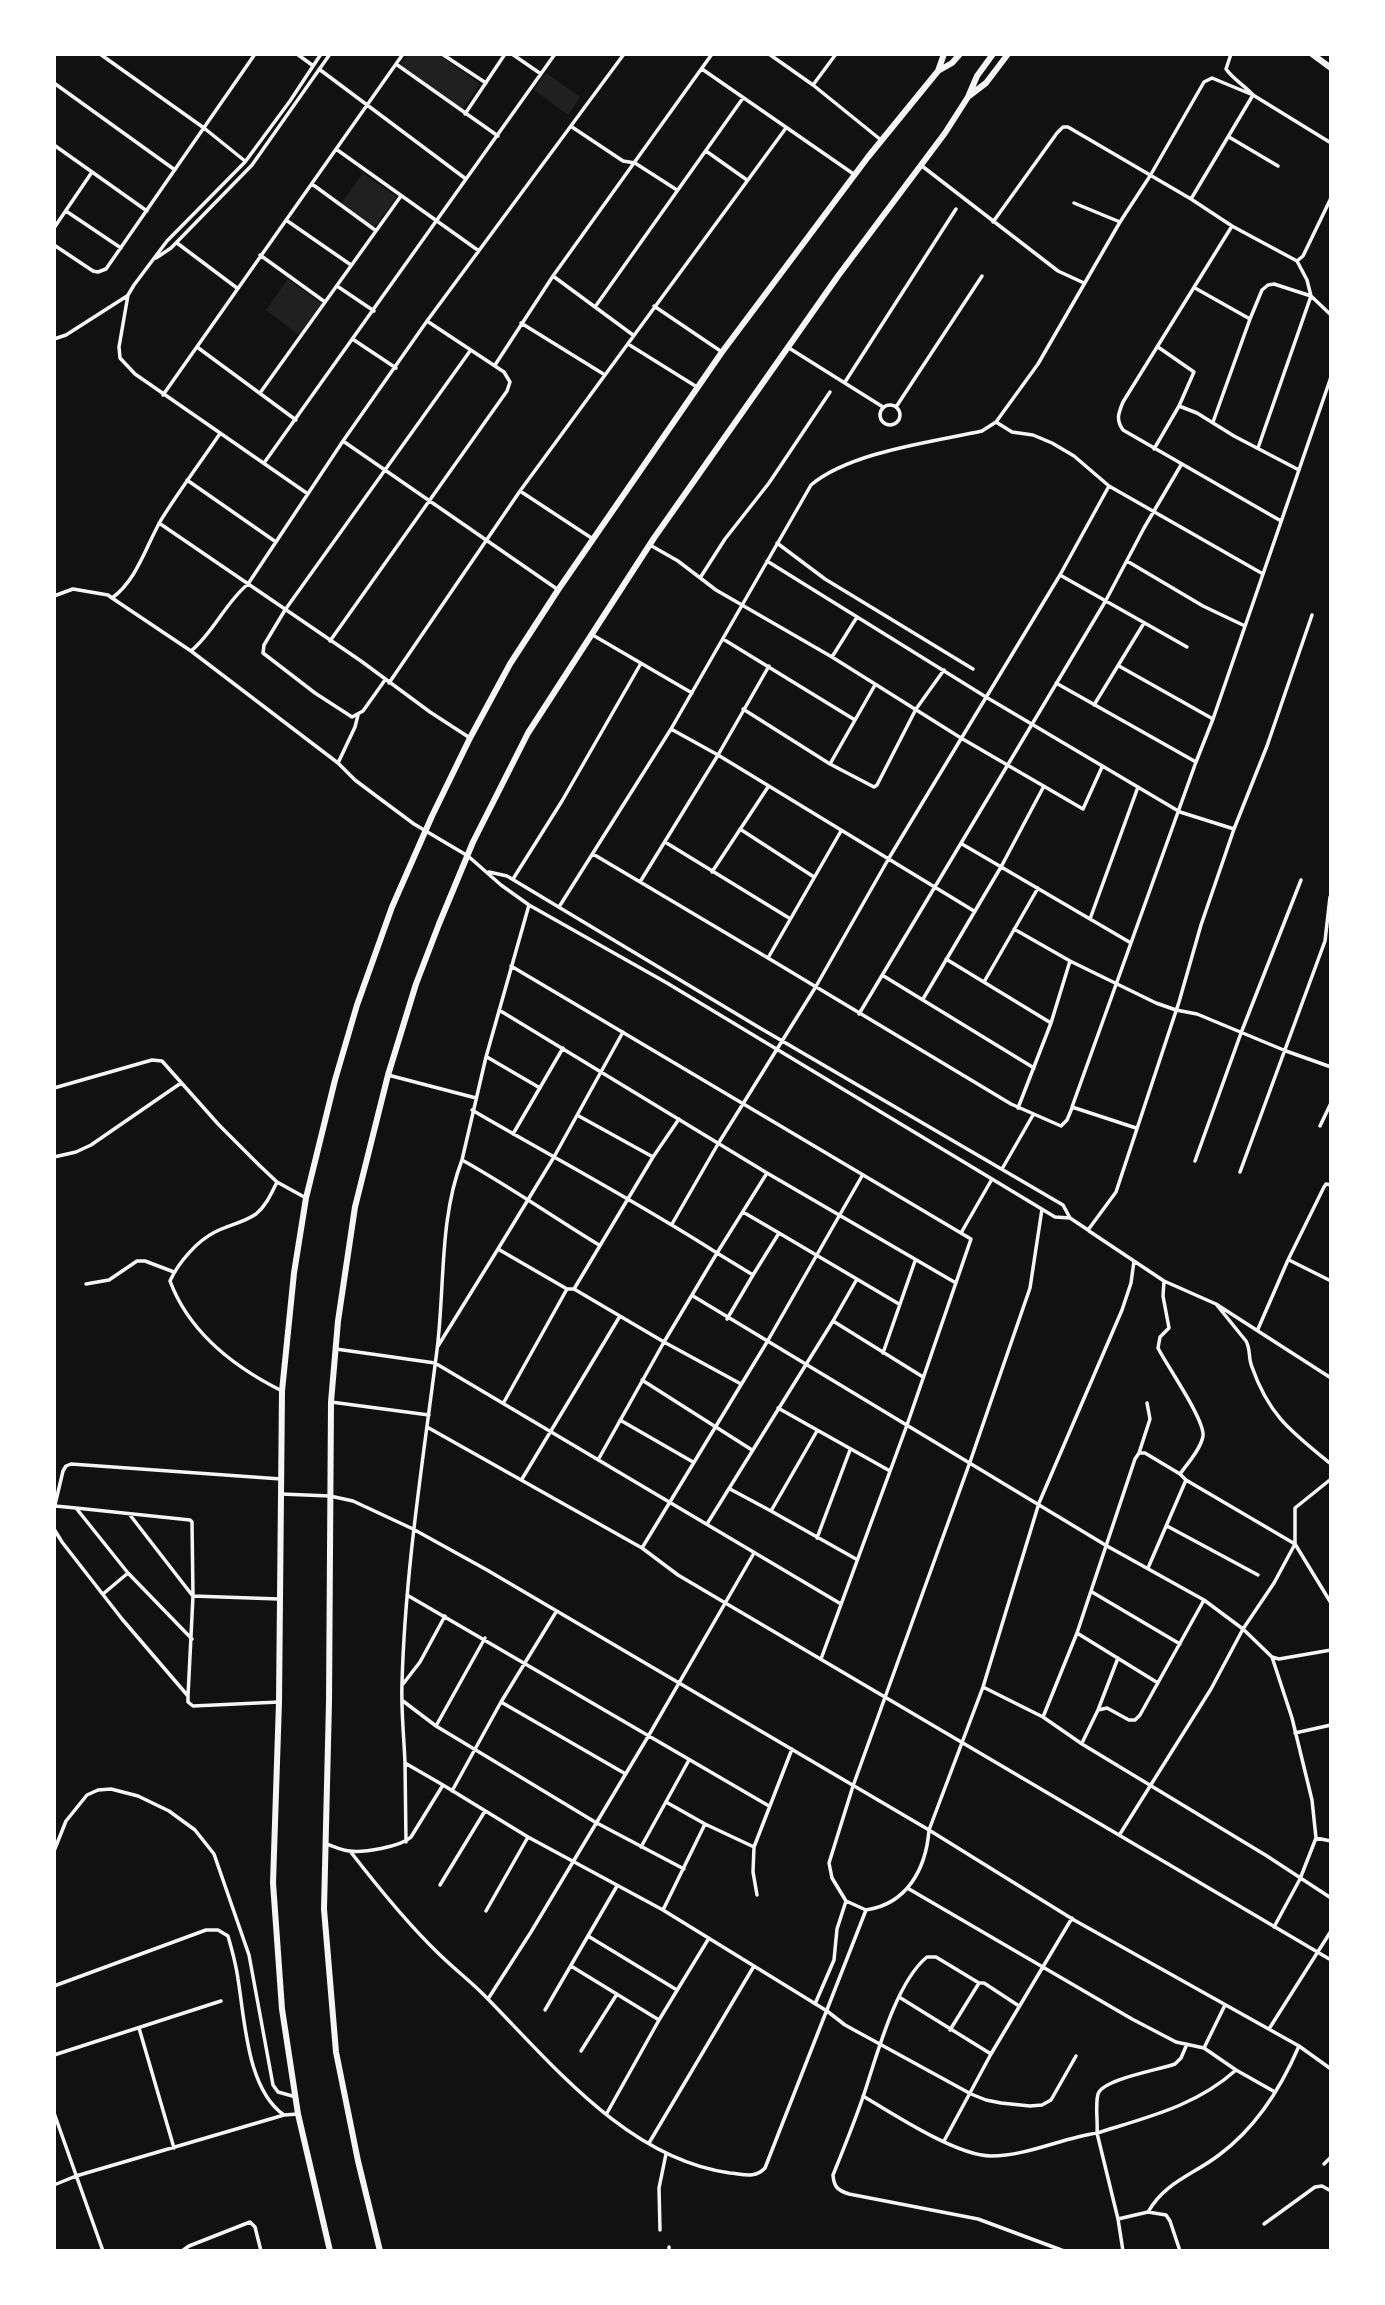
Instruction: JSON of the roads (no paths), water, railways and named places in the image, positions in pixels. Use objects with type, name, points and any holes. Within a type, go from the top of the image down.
[{"type":"main road","points":[[330,2251],[298,2114],[282,2009],[273,1883],[279,1702],[282,1391],[294,1273],[306,1198],[335,1080],[392,907],[470,737],[510,664],[723,352],[881,141],[938,71],[944,54]]},
{"type":"main road","points":[[938,71],[952,63],[960,54]]},
{"type":"main road","points":[[380,2251],[358,2161],[337,2052],[326,1937],[324,1862],[329,1702],[331,1402],[355,1207],[388,1075],[416,984],[468,856],[528,733],[650,545],[787,347],[945,133],[993,54]]},
{"type":"main road","points":[[968,97],[986,83],[1008,54]]},
{"type":"main road","points":[[1314,55],[1331,68]]},
{"type":"street","points":[[100,54],[204,128],[245,162]]},
{"type":"street","points":[[54,245],[86,267],[98,272],[106,269],[255,54]]},
{"type":"street","points":[[297,54],[466,178]]},
{"type":"street","points":[[54,339],[66,335],[128,295],[167,241],[245,162],[321,54]]},
{"type":"street","points":[[155,260],[176,243],[252,165],[330,54]]},
{"type":"street","points":[[163,395],[403,54]]},
{"type":"street","points":[[442,54],[486,83]]},
{"type":"street","points":[[465,114],[505,54]]},
{"type":"street","points":[[513,54],[541,74]]},
{"type":"street","points":[[264,464],[354,341],[436,220],[555,54]]},
{"type":"street","points":[[191,651],[248,584],[343,441],[428,321],[624,54]]},
{"type":"street","points":[[494,365],[520,323],[712,54]]},
{"type":"street","points":[[769,54],[813,85],[881,141]]},
{"type":"street","points":[[813,85],[836,54]]},
{"type":"street","points":[[1231,54],[1226,69],[1253,95]]},
{"type":"street","points":[[397,64],[498,136]]},
{"type":"street","points":[[702,69],[855,175]]},
{"type":"street","points":[[559,907],[671,729],[811,485],[822,476],[845,465],[982,431],[996,422],[1038,364],[1204,82],[1212,78],[1253,95],[1331,143]]},
{"type":"street","points":[[54,83],[175,170]]},
{"type":"street","points":[[1191,199],[1253,95]]},
{"type":"street","points":[[594,307],[743,98]]},
{"type":"street","points":[[572,127],[623,161],[635,163],[677,190]]},
{"type":"street","points":[[993,222],[1063,127],[1068,127],[1232,226],[1297,261],[1307,280],[1311,296],[1258,448]]},
{"type":"street","points":[[470,351],[285,610],[264,645],[263,653],[352,717],[368,705],[387,681],[520,491],[786,128]]},
{"type":"street","points":[[1229,136],[1278,166]]},
{"type":"street","points":[[55,147],[147,211]]},
{"type":"street","points":[[336,149],[479,251]]},
{"type":"street","points":[[706,150],[747,180]]},
{"type":"street","points":[[921,164],[1058,271],[1084,283]]},
{"type":"street","points":[[54,228],[92,172]]},
{"type":"street","points":[[312,184],[376,231]]},
{"type":"street","points":[[260,393],[401,196]]},
{"type":"street","points":[[1297,261],[1303,256],[1331,198]]},
{"type":"street","points":[[1073,203],[1120,222]]},
{"type":"street","points":[[845,382],[956,209]]},
{"type":"street","points":[[66,211],[121,248]]},
{"type":"street","points":[[286,219],[351,265]]},
{"type":"street","points":[[1232,226],[1123,402],[1118,412],[1118,423],[1123,430],[1154,449],[1281,521]]},
{"type":"street","points":[[176,243],[237,288]]},
{"type":"street","points":[[260,255],[326,302]]},
{"type":"street","points":[[553,276],[633,335]]},
{"type":"street","points":[[897,407],[883,407],[880,412],[882,422],[892,424],[899,417],[897,407],[982,276]]},
{"type":"street","points":[[1213,422],[1262,290],[1274,284],[1311,296],[1331,315]]},
{"type":"street","points":[[337,286],[374,311]]},
{"type":"street","points":[[1195,288],[1250,319]]},
{"type":"street","points":[[128,295],[119,347],[120,358],[135,374],[163,395],[308,494]]},
{"type":"street","points":[[654,306],[723,352]]},
{"type":"street","points":[[330,641],[507,391],[510,382],[504,372],[428,321]]},
{"type":"street","points":[[520,323],[605,375]]},
{"type":"street","points":[[354,341],[396,368]]},
{"type":"street","points":[[628,344],[698,388]]},
{"type":"street","points":[[197,347],[296,420]]},
{"type":"street","points":[[787,347],[883,407]]},
{"type":"street","points":[[1154,449],[1179,406],[1194,372],[1158,347]]},
{"type":"street","points":[[593,854],[1018,1108],[1061,1126],[1067,1120],[1072,1107],[1180,812],[1331,377]]},
{"type":"street","points":[[700,578],[830,392]]},
{"type":"street","points":[[1179,406],[1299,470]]},
{"type":"street","points":[[996,422],[1012,432],[1033,435],[1052,443],[1074,456],[1108,486],[1263,574]]},
{"type":"street","points":[[112,598],[128,581],[159,523],[220,434]]},
{"type":"street","points":[[343,441],[558,590]]},
{"type":"street","points":[[859,1014],[1105,602],[1181,465]]},
{"type":"street","points":[[187,480],[276,542]]},
{"type":"street","points":[[672,1224],[1060,575],[1108,486]]},
{"type":"street","points":[[520,491],[593,539]]},
{"type":"street","points":[[159,523],[470,737]]},
{"type":"street","points":[[777,543],[825,579],[973,669]]},
{"type":"street","points":[[650,545],[961,738],[1083,808],[1102,767]]},
{"type":"street","points":[[767,561],[986,697],[1180,812],[1234,829]]},
{"type":"street","points":[[1127,561],[1203,606],[1245,626]]},
{"type":"street","points":[[1060,575],[1187,647]]},
{"type":"street","points":[[54,596],[73,589],[108,594],[191,651],[338,762],[355,780],[414,824],[468,856],[489,872],[500,885],[529,905],[667,983],[1055,1217],[1070,1218]]},
{"type":"street","points":[[1088,1230],[1115,1192],[1176,1010],[1201,925],[1312,615]]},
{"type":"street","points":[[832,657],[857,617]]},
{"type":"street","points":[[1094,705],[1144,623]]},
{"type":"street","points":[[591,634],[692,693]]},
{"type":"street","points":[[723,639],[855,720]]},
{"type":"street","points":[[513,879],[562,801],[640,665]]},
{"type":"street","points":[[640,882],[769,666]]},
{"type":"street","points":[[1119,666],[1213,719]]},
{"type":"street","points":[[743,709],[830,764],[874,788],[916,709],[944,670]]},
{"type":"street","points":[[1056,683],[1196,762]]},
{"type":"street","points":[[830,764],[875,685]]},
{"type":"street","points":[[338,762],[358,715]]},
{"type":"street","points":[[671,729],[974,911]]},
{"type":"street","points":[[923,999],[1001,867],[1044,786]]},
{"type":"street","points":[[712,872],[768,787]]},
{"type":"street","points":[[1090,919],[1138,787]]},
{"type":"street","points":[[740,830],[814,877]]},
{"type":"street","points":[[768,958],[841,831]]},
{"type":"street","points":[[665,842],[790,918]]},
{"type":"street","points":[[962,844],[1131,943]]},
{"type":"street","points":[[489,872],[513,879],[782,1041],[1063,1205],[1070,1218],[1164,1281],[1216,1304],[1331,1378]]},
{"type":"street","points":[[1195,1161],[1241,1033],[1301,880]]},
{"type":"street","points":[[984,982],[1038,888]]},
{"type":"street","points":[[1240,1172],[1325,941],[1330,897]]},
{"type":"street","points":[[406,1842],[402,1686],[407,1595],[437,1348],[449,1219],[472,1110],[529,905]]},
{"type":"street","points":[[1014,929],[1115,984],[1176,1010],[1197,1014],[1331,1067]]},
{"type":"street","points":[[946,959],[1051,1023]]},
{"type":"street","points":[[1018,1108],[1051,1023],[1070,961]]},
{"type":"street","points":[[511,966],[971,1239],[907,1425],[821,1659]]},
{"type":"street","points":[[882,975],[1034,1068]]},
{"type":"street","points":[[499,1010],[718,1144],[956,1283]]},
{"type":"street","points":[[437,1348],[554,1157],[623,1032]]},
{"type":"street","points":[[513,1134],[563,1048]]},
{"type":"street","points":[[486,1057],[540,1088]]},
{"type":"street","points":[[54,1088],[156,1059],[162,1060],[219,1125],[277,1182],[306,1198]]},
{"type":"street","points":[[388,1075],[476,1098]]},
{"type":"street","points":[[54,1157],[91,1145],[182,1082]]},
{"type":"street","points":[[1320,1125],[1331,1103]]},
{"type":"street","points":[[1072,1107],[1136,1128]]},
{"type":"street","points":[[472,1110],[672,1224],[753,1275]]},
{"type":"street","points":[[577,1115],[653,1157]]},
{"type":"street","points":[[1002,1169],[1032,1115]]},
{"type":"street","points":[[574,1289],[653,1157],[679,1119]]},
{"type":"street","points":[[462,1160],[599,1245]]},
{"type":"street","points":[[598,1460],[664,1342],[767,1173]]},
{"type":"street","points":[[642,1548],[767,1342],[862,1176]]},
{"type":"street","points":[[961,1234],[992,1179]]},
{"type":"street","points":[[277,1182],[269,1199],[255,1214],[213,1233],[196,1246],[170,1280],[191,1320],[213,1345],[257,1379],[282,1391]]},
{"type":"street","points":[[1258,1329],[1324,1187],[1326,1184],[1331,1185]]},
{"type":"street","points":[[1042,1209],[1030,1288],[853,1786],[829,1863],[832,1878],[846,1901],[866,1910],[890,1903],[909,1889],[928,1851],[929,1830],[983,1687],[1039,1503],[1122,1310],[1131,1283],[1134,1261]]},
{"type":"street","points":[[743,1212],[899,1304]]},
{"type":"street","points":[[727,1319],[779,1233]]},
{"type":"street","points":[[498,1249],[741,1384]]},
{"type":"street","points":[[1288,1260],[1331,1281]]},
{"type":"street","points":[[86,1284],[110,1280],[137,1261],[145,1261],[174,1272]]},
{"type":"street","points":[[883,1353],[915,1261]]},
{"type":"street","points":[[707,1524],[834,1321],[857,1279]]},
{"type":"street","points":[[1164,1281],[1163,1296],[1169,1328],[1160,1338],[1158,1348],[1193,1408],[1203,1433],[1202,1440],[1180,1474]]},
{"type":"street","points":[[504,1402],[567,1289]]},
{"type":"street","points":[[692,1296],[1107,1546],[1204,1600],[1244,1629],[1272,1657],[1312,1800],[1317,1838],[1300,1879],[1274,1927]]},
{"type":"street","points":[[1216,1304],[1250,1348],[1251,1365],[1271,1410],[1295,1435],[1331,1464]]},
{"type":"street","points":[[523,1479],[620,1316]]},
{"type":"street","points":[[834,1321],[924,1377]]},
{"type":"street","points":[[336,1349],[435,1363],[841,1605]]},
{"type":"street","points":[[642,1380],[752,1451]]},
{"type":"street","points":[[331,1402],[429,1415]]},
{"type":"street","points":[[1043,1717],[1092,1592],[1139,1453],[1150,1419],[1147,1404]]},
{"type":"street","points":[[778,1408],[890,1471]]},
{"type":"street","points":[[620,1420],[693,1462]]},
{"type":"street","points":[[427,1427],[642,1548],[678,1575],[1331,1960]]},
{"type":"street","points":[[771,1511],[817,1431]]},
{"type":"street","points":[[817,1538],[850,1450]]},
{"type":"street","points":[[1139,1453],[1145,1453],[1295,1544],[1331,1603]]},
{"type":"street","points":[[279,1702],[192,1706],[188,1702],[193,1596],[190,1520],[55,1508],[64,1471],[66,1466],[71,1464],[281,1479]]},
{"type":"street","points":[[1120,1835],[1211,1689],[1295,1544],[1295,1507],[1331,1479]]},
{"type":"street","points":[[1148,1568],[1186,1480]]},
{"type":"street","points":[[730,1489],[856,1559]]},
{"type":"street","points":[[281,1494],[330,1496],[353,1501],[413,1529],[792,1749],[1072,1918],[1299,2046],[1331,2068]]},
{"type":"street","points":[[76,1508],[128,1573],[192,1639]]},
{"type":"street","points":[[129,1514],[193,1596]]},
{"type":"street","points":[[1167,1525],[1258,1574]]},
{"type":"street","points":[[54,1529],[103,1594],[188,1696]]},
{"type":"street","points":[[488,1999],[680,1683],[754,1552]]},
{"type":"street","points":[[103,1594],[128,1573]]},
{"type":"street","points":[[1092,1592],[1180,1644]]},
{"type":"street","points":[[407,1595],[769,1806]]},
{"type":"street","points":[[193,1596],[279,1599]]},
{"type":"street","points":[[1098,1710],[1107,1709],[1129,1720],[1135,1720],[1140,1715],[1204,1600]]},
{"type":"street","points":[[452,1791],[501,1702],[556,1612]]},
{"type":"street","points":[[402,1686],[420,1662],[445,1616]]},
{"type":"street","points":[[1077,1633],[1158,1683]]},
{"type":"street","points":[[436,1726],[485,1639]]},
{"type":"street","points":[[1272,1657],[1279,1659],[1331,1650]]},
{"type":"street","points":[[1082,1744],[1118,1658]]},
{"type":"street","points":[[983,1687],[1043,1717],[1082,1744],[1331,1898]]},
{"type":"street","points":[[403,1700],[436,1726],[595,1822],[684,1869]]},
{"type":"street","points":[[501,1702],[625,1773]]},
{"type":"street","points":[[1295,1733],[1331,1725]]},
{"type":"street","points":[[757,1895],[753,1872],[754,1847],[792,1749]]},
{"type":"street","points":[[641,1847],[690,1759]]},
{"type":"street","points":[[405,1763],[528,1836],[663,1910],[827,2011],[845,2025],[971,2094],[1001,2103],[1042,2105],[1051,2100],[1076,2056]]},
{"type":"street","points":[[325,1844],[350,1851],[406,1842],[443,1785]]},
{"type":"street","points":[[54,1851],[66,1821],[76,1806],[87,1795],[98,1790],[111,1789],[138,1796],[169,1811],[195,1830],[214,1854],[249,1955],[273,2085],[278,2092],[296,2097]]},
{"type":"street","points":[[666,1802],[754,1847]]},
{"type":"street","points":[[440,1885],[485,1811]]},
{"type":"street","points":[[663,1910],[705,1824]]},
{"type":"street","points":[[486,1911],[528,1836]]},
{"type":"street","points":[[1317,1838],[1331,1841]]},
{"type":"street","points":[[350,1851],[387,1898],[437,1952],[488,1999],[553,2066],[607,2113],[666,2154],[713,2170],[752,2175],[760,2174],[765,2168],[866,1910]]},
{"type":"street","points":[[545,2010],[617,1886]]},
{"type":"street","points":[[909,1889],[1132,2019],[1176,2042],[1204,2048],[1275,2092]]},
{"type":"street","points":[[815,2004],[834,1961],[837,1929],[846,1901]]},
{"type":"street","points":[[944,2141],[991,2054],[1072,1918]]},
{"type":"street","points":[[54,1986],[205,1930],[218,1930],[228,1936],[252,2060],[273,2107],[285,2115]]},
{"type":"street","points":[[1269,2029],[1331,1931]]},
{"type":"street","points":[[588,1936],[677,1990]]},
{"type":"street","points":[[607,2113],[709,1938]]},
{"type":"street","points":[[1019,2006],[984,1983],[979,1983],[936,1958],[927,1956],[921,1961],[899,1997],[880,2043],[834,2175],[834,2184],[838,2191],[978,2219],[1064,2251]]},
{"type":"street","points":[[571,1966],[659,2020]]},
{"type":"street","points":[[649,2143],[754,1966]]},
{"type":"street","points":[[950,2030],[979,1983]]},
{"type":"street","points":[[581,2051],[617,1994]]},
{"type":"street","points":[[899,1997],[991,2054]]},
{"type":"street","points":[[54,2054],[221,2001]]},
{"type":"street","points":[[1204,2048],[1225,2004]]},
{"type":"street","points":[[139,2028],[174,2148]]},
{"type":"street","points":[[1124,2251],[1097,2133],[1098,2093],[1113,2082],[1175,2064],[1187,2044]]},
{"type":"street","points":[[1148,2212],[1157,2198],[1174,2182],[1197,2170],[1242,2137],[1266,2108],[1299,2046]]},
{"type":"street","points":[[863,2096],[944,2141],[968,2151],[993,2156],[1097,2133],[1177,2108],[1210,2090],[1236,2070]]},
{"type":"street","points":[[54,2113],[103,2251]]},
{"type":"street","points":[[54,2185],[76,2176],[285,2115],[298,2114]]},
{"type":"street","points":[[660,2230],[659,2188],[666,2154]]},
{"type":"street","points":[[1324,2164],[1331,2157]]},
{"type":"street","points":[[1264,2224],[1315,2187],[1322,2186],[1331,2191]]},
{"type":"street","points":[[1118,2219],[1148,2212],[1166,2215],[1180,2251]]},
{"type":"street","points":[[182,2251],[250,2222],[255,2227],[261,2251]]},
{"type":"street","points":[[189,2246],[192,2251]]}]
